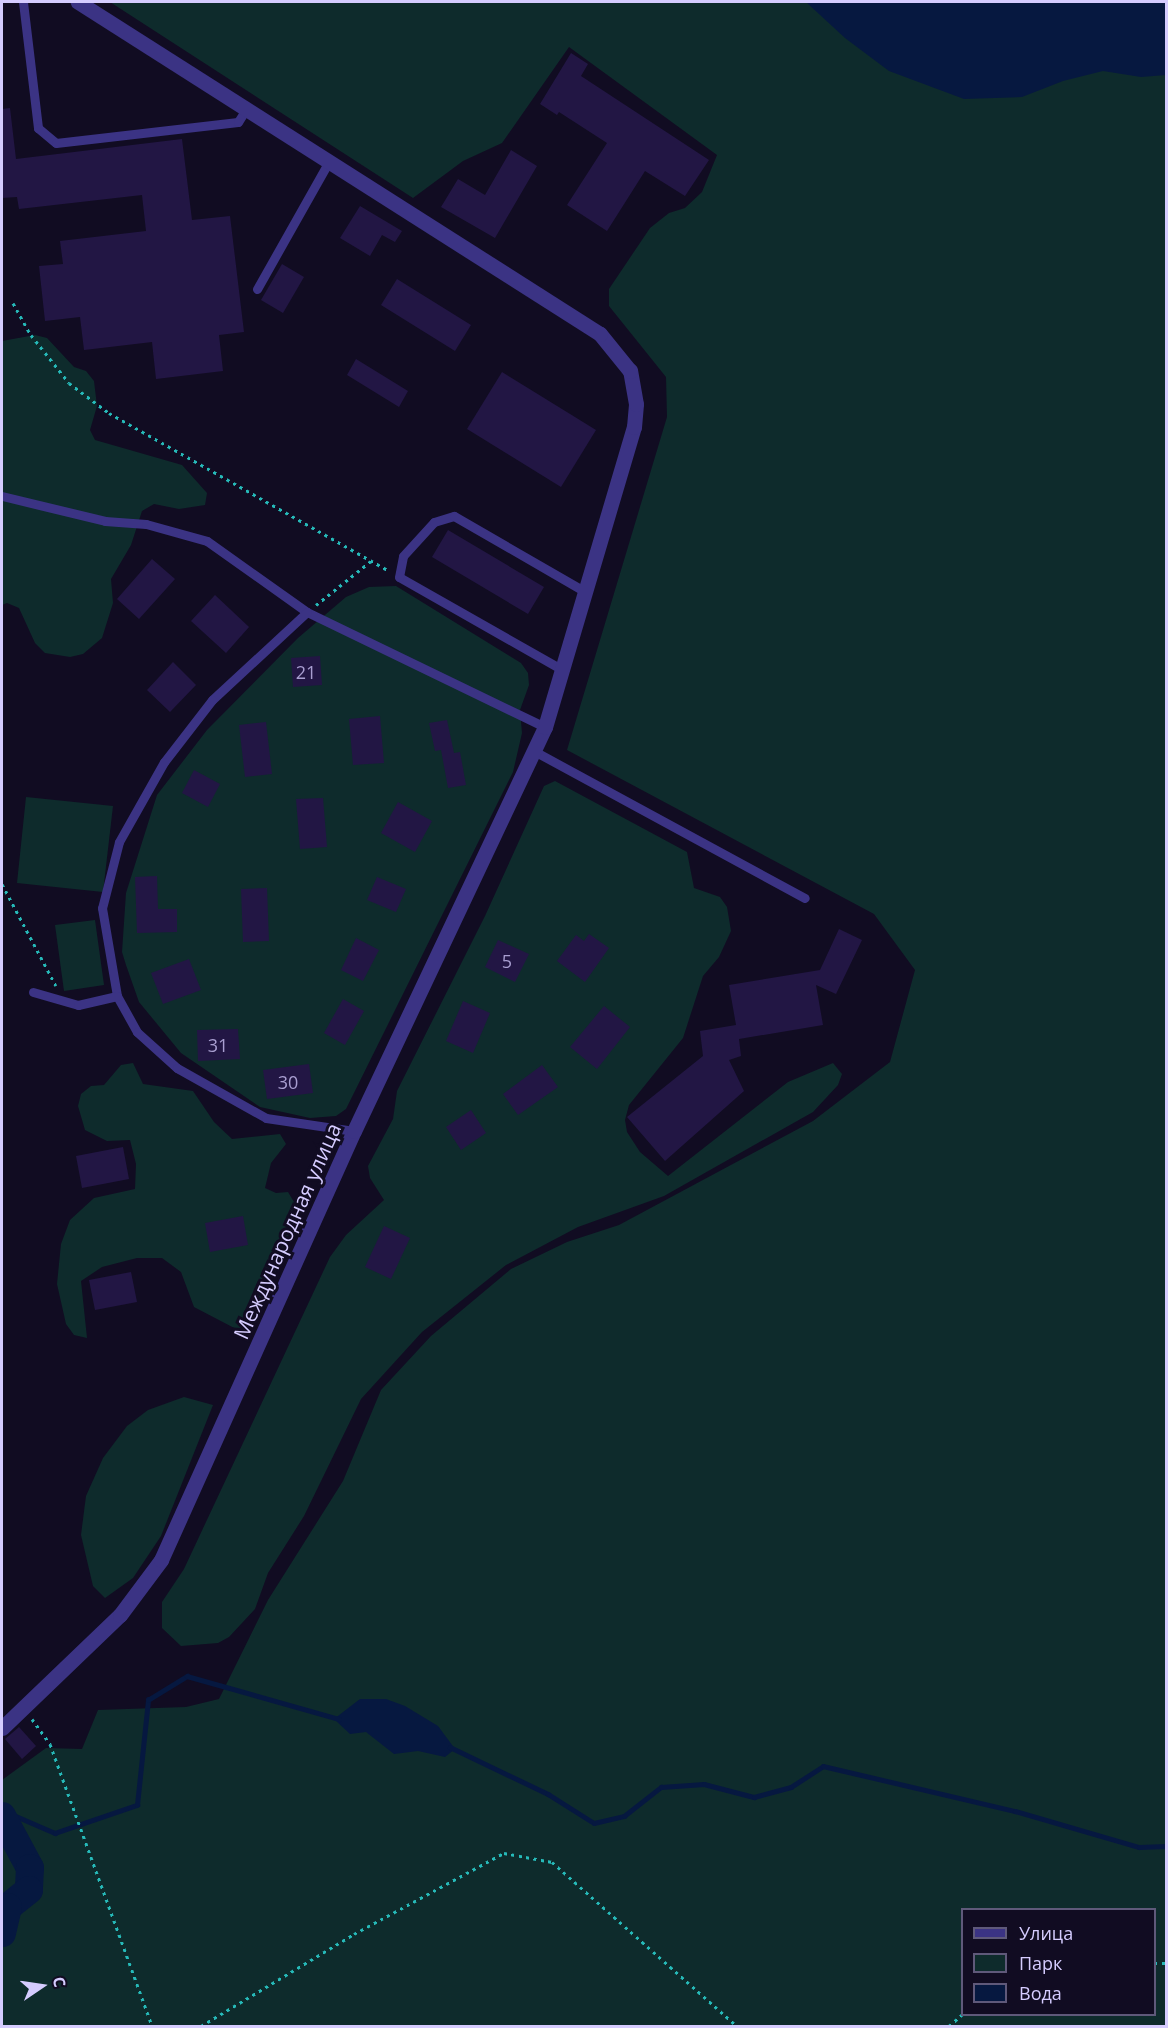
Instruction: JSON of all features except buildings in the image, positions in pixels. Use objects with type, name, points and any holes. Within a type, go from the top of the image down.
[{"type":"street","name":"Международная улица","points":[[2,1728],[120,1615],[161,1560],[354,1131],[545,727],[634,427],[636,404],[630,371],[600,334],[78,2]]},
{"type":"lane","points":[[23,2],[38,128],[56,143],[238,122],[246,109]]},
{"type":"lane","points":[[257,289],[329,161]]},
{"type":"lane","points":[[2,496],[105,521],[146,524],[207,541],[307,612],[545,727]]},
{"type":"lane","points":[[561,669],[399,577],[403,556],[434,522],[454,516],[584,591]]},
{"type":"lane","points":[[307,612],[212,700],[164,762],[119,842],[102,908],[117,996],[137,1032],[177,1068],[266,1118],[354,1131]]},
{"type":"lane","points":[[534,751],[805,898]]},
{"type":"lane","points":[[33,992],[78,1005],[117,996]]},
{"type":"path","points":[[13,303],[31,335],[69,383],[109,413],[399,577]]},
{"type":"path","points":[[307,612],[371,561]]},
{"type":"path","points":[[2,884],[64,1001]]},
{"type":"path","points":[[20,1712],[50,1744],[152,2026]]},
{"type":"path","points":[[201,2026],[365,1928],[504,1853],[552,1862],[737,2026]]},
{"type":"path","points":[[949,2026],[961,2016]]},
{"type":"green space","points":[[110,2],[1166,2],[1166,2026],[2,2026],[2,1780],[46,1748],[82,1749],[98,1710],[186,1707],[219,1699],[268,1600],[343,1481],[381,1390],[431,1336],[511,1269],[567,1242],[619,1225],[813,1121],[890,1062],[915,970],[874,914],[567,750],[667,417],[666,377],[609,306],[609,289],[650,228],[669,213],[685,208],[702,192],[717,155],[569,47],[502,143],[463,161],[413,198]]},
{"type":"green space","points":[[35,335],[47,338],[74,367],[86,371],[94,381],[97,406],[90,430],[95,440],[182,465],[207,493],[205,505],[179,509],[154,504],[142,511],[131,545],[111,579],[113,603],[102,638],[83,654],[70,657],[45,653],[35,643],[19,608],[7,603],[2,605],[2,341]]},
{"type":"green space","points":[[396,586],[521,663],[528,673],[529,685],[520,710],[522,733],[513,772],[346,1109],[336,1116],[310,1118],[260,1107],[181,1053],[139,1002],[122,952],[126,893],[157,795],[207,730],[298,638],[346,597],[369,587]]},
{"type":"green space","points":[[555,781],[687,852],[694,888],[720,897],[727,907],[731,931],[719,957],[703,976],[683,1038],[629,1105],[625,1120],[627,1132],[640,1152],[668,1176],[788,1082],[833,1063],[842,1074],[838,1085],[813,1112],[664,1196],[578,1227],[506,1265],[422,1332],[361,1399],[304,1516],[268,1573],[255,1609],[229,1637],[218,1643],[181,1646],[162,1628],[162,1602],[184,1569],[330,1257],[346,1235],[384,1200],[370,1178],[368,1166],[393,1119],[397,1091],[485,916],[544,786]]},
{"type":"green space","points":[[26,797],[113,806],[103,892],[17,883]]},
{"type":"green space","points":[[95,920],[104,985],[64,991],[55,925]]},
{"type":"green space","points":[[133,1063],[143,1084],[193,1091],[214,1122],[232,1139],[280,1134],[286,1144],[271,1163],[265,1188],[276,1193],[288,1192],[294,1202],[286,1251],[251,1325],[240,1331],[194,1307],[181,1272],[162,1258],[137,1258],[102,1267],[81,1281],[87,1338],[74,1335],[66,1324],[57,1284],[61,1244],[70,1220],[94,1198],[135,1189],[136,1164],[130,1140],[107,1141],[85,1130],[78,1106],[81,1094],[91,1086],[104,1085],[121,1065]]},
{"type":"green space","points":[[184,1397],[213,1405],[161,1536],[133,1578],[105,1598],[93,1586],[81,1535],[86,1496],[103,1458],[127,1426],[148,1410]]},
{"type":"water","points":[[806,2],[1166,2],[1166,75],[1141,77],[1103,71],[1063,81],[1022,97],[964,99],[889,71],[845,38]]},
{"type":"water","points":[[360,1699],[386,1699],[405,1706],[438,1726],[455,1749],[445,1757],[418,1751],[394,1754],[366,1732],[350,1734],[334,1719]]},
{"type":"waterway","points":[[2,1810],[55,1833],[137,1805],[148,1700],[187,1676],[339,1719]]},
{"type":"waterway","points":[[450,1747],[548,1794],[594,1823],[624,1816],[661,1787],[704,1784],[754,1797],[791,1787],[823,1766],[1015,1811],[1139,1847],[1166,1846]]},
{"type":"waterway","points":[[2,1816],[30,1868],[29,1890],[8,1907],[2,1933]]}]
